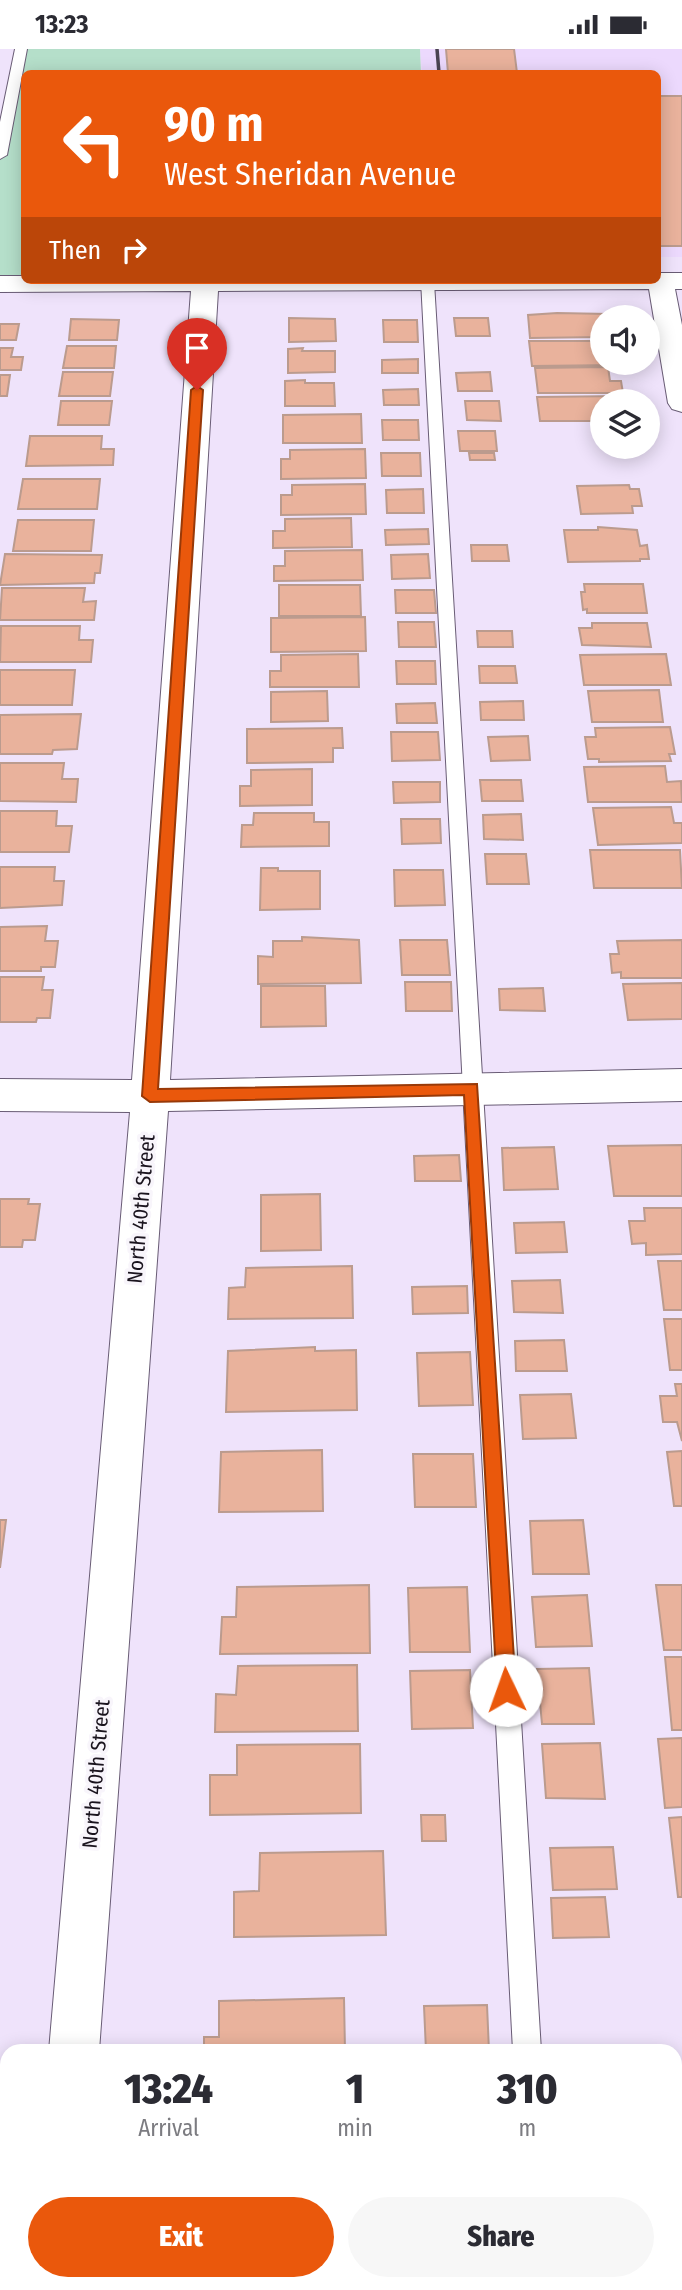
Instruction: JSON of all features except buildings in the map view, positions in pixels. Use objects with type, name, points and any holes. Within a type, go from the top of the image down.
[{"type":"street","points":[[671,281],[682,403]]},
{"type":"street","points":[[0,284],[21,284]]},
{"type":"street","name":"North 40th Street","points":[[75,2044],[150,1096],[205,284]]},
{"type":"street","points":[[0,1095],[150,1096],[682,1085]]},
{"type":"lane","points":[[0,155],[21,49]]},
{"type":"lane","points":[[427,284],[527,2044]]},
{"type":"shaded area","points":[[420,49],[682,49],[682,257],[661,257],[661,70],[422,70]]},
{"type":"green space","points":[[21,49],[420,49],[421,70],[21,70],[21,284],[0,284],[0,155]]},
{"type":"railway","points":[[437,49],[439,70]]},
{"type":"route","points":[[197,390],[150,1096],[472,1088],[506,1690]]}]
